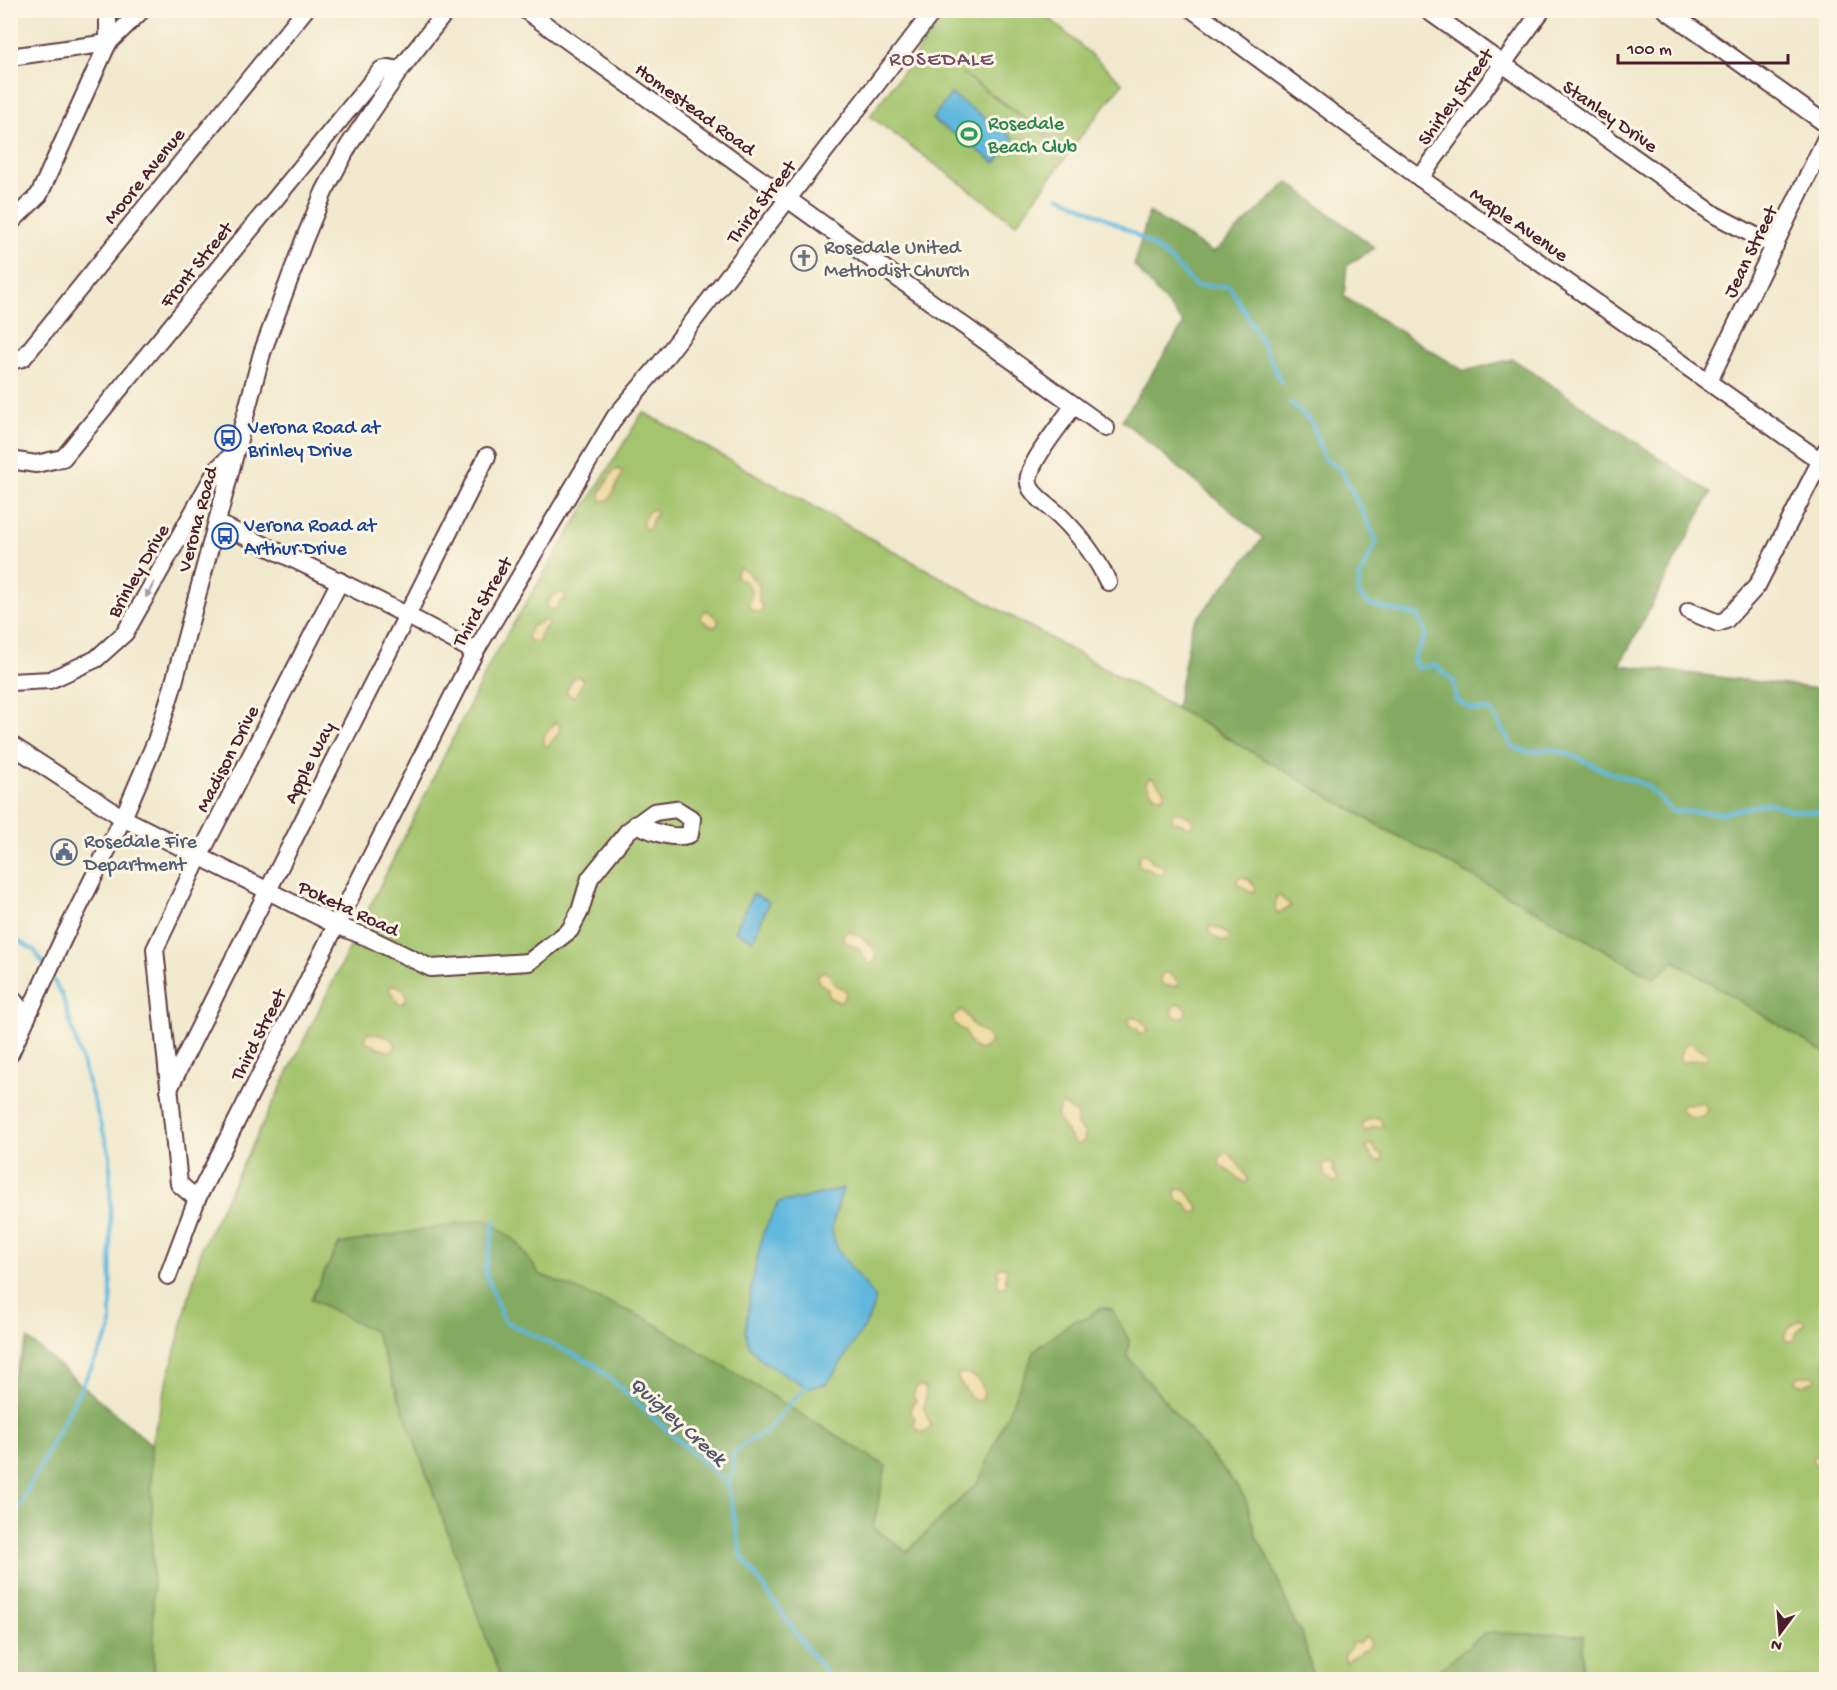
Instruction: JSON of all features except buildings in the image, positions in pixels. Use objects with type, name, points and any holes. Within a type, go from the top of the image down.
[{"type":"street","points":[[108,10],[108,43]]},
{"type":"street","points":[[10,223],[39,195],[108,43],[142,10]]},
{"type":"street","name":"Moore Avenue","points":[[10,361],[23,358],[305,10]]},
{"type":"street","name":"Verona Road","points":[[10,1054],[63,939],[123,818],[156,741],[173,686],[262,353],[324,192],[349,146],[400,70],[447,10]]},
{"type":"street","name":"Homestead Road","points":[[525,10],[1106,428]]},
{"type":"street","name":"Third Street","points":[[168,1276],[197,1199],[475,652],[615,417],[660,364],[934,10]]},
{"type":"street","name":"Maple Avenue","points":[[1193,10],[1420,178],[1709,381],[1825,459]]},
{"type":"street","name":"Stanley Drive","points":[[1426,10],[1715,215],[1775,246]]},
{"type":"street","name":"Shirley Street","points":[[1420,178],[1542,10]]},
{"type":"street","points":[[1666,10],[1827,124]]},
{"type":"street","points":[[10,57],[108,43]]},
{"type":"street","name":"Front Street","points":[[10,460],[36,464],[63,458],[381,70],[389,68],[400,70]]},
{"type":"street","name":"Jean Street","points":[[1709,381],[1827,138]]},
{"type":"street","points":[[1074,405],[1037,459],[1028,481],[1030,488],[1062,518],[1084,543],[1108,582]]},
{"type":"street","name":"Brinley Drive","points":[[10,682],[50,680],[96,659],[125,633],[218,468],[235,452]]},
{"type":"street","name":"Apple Way","points":[[169,1089],[266,890],[487,456]]},
{"type":"street","points":[[1689,611],[1718,623],[1726,620],[1757,586],[1825,459]]},
{"type":"street","points":[[217,524],[340,581],[475,652]]},
{"type":"street","name":"Madison Drive","points":[[197,1199],[179,1184],[155,949],[199,857],[340,581]]},
{"type":"street","name":"Poketa Road","points":[[10,744],[123,818],[336,925],[369,938],[430,968],[529,962],[570,930],[580,911],[590,878],[636,824]]},
{"type":"street","points":[[10,996],[27,1017]]},
{"type":"green space","points":[[948,11],[1041,11],[1123,83],[1070,150],[962,73],[1069,153],[1016,224],[870,116]]},
{"type":"green space","points":[[1288,182],[1375,248],[1347,265],[1344,297],[1464,371],[1513,359],[1711,493],[1620,665],[1826,690],[1826,1054],[1675,961],[1654,978],[1544,915],[1385,829],[1176,708],[1192,625],[1263,538],[1122,420],[1184,324],[1134,265],[1149,212],[1213,253]]},
{"type":"green space","points":[[643,412],[1176,708],[1385,829],[1544,915],[1654,978],[1675,961],[1826,1054],[1826,1679],[1581,1679],[1584,1635],[1485,1633],[1427,1679],[1314,1679],[1302,1634],[1295,1624],[1273,1568],[1256,1536],[1246,1501],[1239,1489],[1127,1356],[1129,1340],[1100,1308],[1085,1319],[1074,1320],[1036,1350],[979,1481],[907,1552],[873,1527],[647,1319],[539,1274],[517,1242],[375,1332],[501,1679],[154,1680],[151,1444],[202,1247],[493,657]]},
{"type":"green space","points":[[486,1219],[517,1242],[539,1274],[647,1319],[886,1466],[873,1527],[907,1552],[979,1481],[1035,1350],[1074,1320],[1085,1319],[1100,1308],[1112,1309],[1129,1340],[1127,1356],[1239,1489],[1246,1501],[1256,1536],[1273,1568],[1295,1624],[1302,1634],[1314,1679],[501,1679],[375,1332],[311,1299],[339,1244]]},
{"type":"green space","points":[[28,1339],[151,1444],[154,1679],[11,1679],[11,1383]]},
{"type":"green space","points":[[1485,1633],[1584,1635],[1581,1679],[1427,1679]]},
{"type":"sand","points":[[618,469],[623,472],[610,499],[601,502],[600,493],[613,471]]},
{"type":"sand","points":[[650,510],[655,510],[657,514],[650,528],[646,529],[643,526],[643,520]]},
{"type":"sand","points":[[739,568],[745,570],[759,585],[759,602],[763,606],[760,612],[754,611],[749,606],[751,589],[735,576]]},
{"type":"sand","points":[[561,592],[566,598],[555,610],[547,608],[552,596]]},
{"type":"sand","points":[[707,610],[718,619],[715,627],[708,625],[700,618]]},
{"type":"sand","points":[[545,620],[549,624],[542,631],[539,642],[529,641],[527,637],[532,626]]},
{"type":"sand","points":[[578,676],[583,679],[578,692],[573,697],[566,692],[573,678]]},
{"type":"sand","points":[[555,722],[560,725],[559,733],[548,746],[544,745],[544,736]]},
{"type":"sand","points":[[1149,778],[1154,779],[1164,791],[1163,797],[1154,795],[1150,790],[1146,782]]},
{"type":"sand","points":[[1176,812],[1188,816],[1193,824],[1189,827],[1173,821],[1171,817]]},
{"type":"sand","points":[[1141,854],[1146,854],[1154,863],[1165,866],[1165,872],[1156,874],[1139,866],[1138,859]]},
{"type":"sand","points":[[1241,877],[1252,883],[1256,889],[1254,892],[1250,892],[1237,883],[1238,878]]},
{"type":"sand","points":[[1276,896],[1280,896],[1291,906],[1277,914],[1275,910]]},
{"type":"sand","points":[[1210,927],[1225,932],[1230,936],[1228,940],[1223,941],[1215,937],[1208,931]]},
{"type":"sand","points":[[847,931],[869,943],[877,956],[874,963],[868,964],[859,949],[842,940]]},
{"type":"sand","points":[[824,971],[829,974],[834,984],[846,990],[845,998],[841,1001],[829,997],[828,989],[818,982],[818,975]]},
{"type":"sand","points":[[1168,972],[1178,982],[1178,986],[1165,986],[1161,982],[1161,974]]},
{"type":"sand","points":[[394,985],[405,993],[407,998],[403,1004],[398,1003],[389,989]]},
{"type":"sand","points":[[1179,1004],[1184,1006],[1186,1011],[1184,1016],[1179,1018],[1174,1016],[1172,1011],[1174,1006]]},
{"type":"sand","points":[[961,1010],[973,1025],[986,1034],[991,1042],[981,1050],[972,1046],[965,1031],[954,1022],[953,1017]]},
{"type":"sand","points":[[1133,1016],[1143,1022],[1149,1031],[1140,1034],[1137,1029],[1131,1027],[1128,1020]]},
{"type":"sand","points":[[368,1033],[388,1037],[396,1044],[395,1048],[390,1052],[366,1041],[365,1037]]},
{"type":"sand","points":[[1687,1043],[1693,1044],[1709,1056],[1706,1059],[1681,1062],[1679,1056]]},
{"type":"sand","points":[[1063,1104],[1077,1115],[1077,1125],[1085,1133],[1084,1141],[1077,1145],[1059,1120],[1058,1112]]},
{"type":"sand","points":[[1683,1104],[1705,1104],[1707,1111],[1703,1117],[1691,1118],[1680,1111]]},
{"type":"sand","points":[[1379,1118],[1384,1126],[1373,1127],[1365,1132],[1362,1126],[1364,1121]]},
{"type":"sand","points":[[1369,1144],[1373,1145],[1377,1153],[1383,1155],[1382,1161],[1374,1160],[1366,1148]]},
{"type":"sand","points":[[1229,1153],[1246,1175],[1248,1181],[1245,1183],[1219,1164],[1223,1154]]},
{"type":"sand","points":[[1328,1162],[1333,1164],[1333,1171],[1338,1179],[1334,1183],[1325,1176],[1323,1166]]},
{"type":"sand","points":[[1177,1189],[1186,1189],[1199,1209],[1197,1213],[1191,1212],[1187,1204],[1176,1199]]},
{"type":"sand","points":[[1001,1266],[1007,1269],[1005,1277],[1007,1284],[1002,1288],[997,1284],[997,1271]]},
{"type":"sand","points":[[1801,1320],[1805,1323],[1793,1340],[1788,1342],[1784,1337],[1787,1331]]},
{"type":"sand","points":[[959,1373],[979,1380],[983,1389],[982,1400],[975,1401],[970,1396],[958,1380]]},
{"type":"sand","points":[[1800,1376],[1816,1377],[1815,1381],[1803,1385],[1796,1382]]},
{"type":"sand","points":[[920,1386],[926,1388],[924,1409],[931,1426],[924,1432],[917,1430],[914,1424],[915,1417],[910,1413],[911,1406],[916,1401],[913,1396],[916,1388]]},
{"type":"sand","points":[[1826,1452],[1826,1466],[1822,1469],[1816,1467],[1812,1459],[1815,1455]]},
{"type":"sand","points":[[1365,1637],[1371,1642],[1370,1646],[1346,1662],[1344,1655],[1349,1651],[1352,1643],[1359,1643]]},
{"type":"water","points":[[951,94],[1014,138],[996,163],[932,119]]},
{"type":"water","points":[[753,894],[769,902],[753,940],[735,931]]},
{"type":"water","points":[[843,1188],[832,1229],[833,1238],[843,1256],[876,1299],[867,1323],[831,1378],[826,1384],[808,1388],[762,1361],[749,1346],[745,1331],[752,1283],[763,1233],[779,1202],[797,1200]]},
{"type":"waterway","points":[[1059,196],[1115,223],[1150,244],[1166,256],[1195,286],[1229,286],[1257,333],[1281,382]]},
{"type":"waterway","points":[[1291,403],[1312,423],[1324,459],[1341,470],[1377,541],[1360,576],[1358,594],[1370,605],[1419,616],[1426,634],[1413,660],[1418,668],[1435,665],[1454,682],[1456,700],[1473,710],[1490,710],[1513,747],[1528,752],[1548,749],[1569,754],[1603,770],[1646,785],[1672,811],[1723,813],[1769,803],[1791,810],[1826,813]]},
{"type":"waterway","points":[[10,936],[35,951],[45,967]]},
{"type":"waterway","points":[[10,1532],[11,1522],[111,1330],[110,1155],[62,995],[52,978]]},
{"type":"waterway","name":"Quigley Creek","points":[[495,1221],[485,1271],[504,1321],[595,1365],[728,1485],[741,1555],[811,1654],[833,1680]]},
{"type":"waterway","points":[[728,1485],[733,1469],[733,1454],[745,1443],[765,1433],[806,1386]]},
{"type":"place","name":"Rosedale Beach Club","points":[[969,134]]},
{"type":"place","name":"Rosedale United Methodist Church","points":[[804,258]]},
{"type":"place","name":"Verona Road at Brinley Drive","points":[[228,438]]},
{"type":"place","name":"Verona Road at Arthur Drive","points":[[225,536]]},
{"type":"place","name":"Rosedale Fire Department","points":[[64,852]]},
{"type":"district","name":"ROSEDALE","points":[[942,58]]}]
